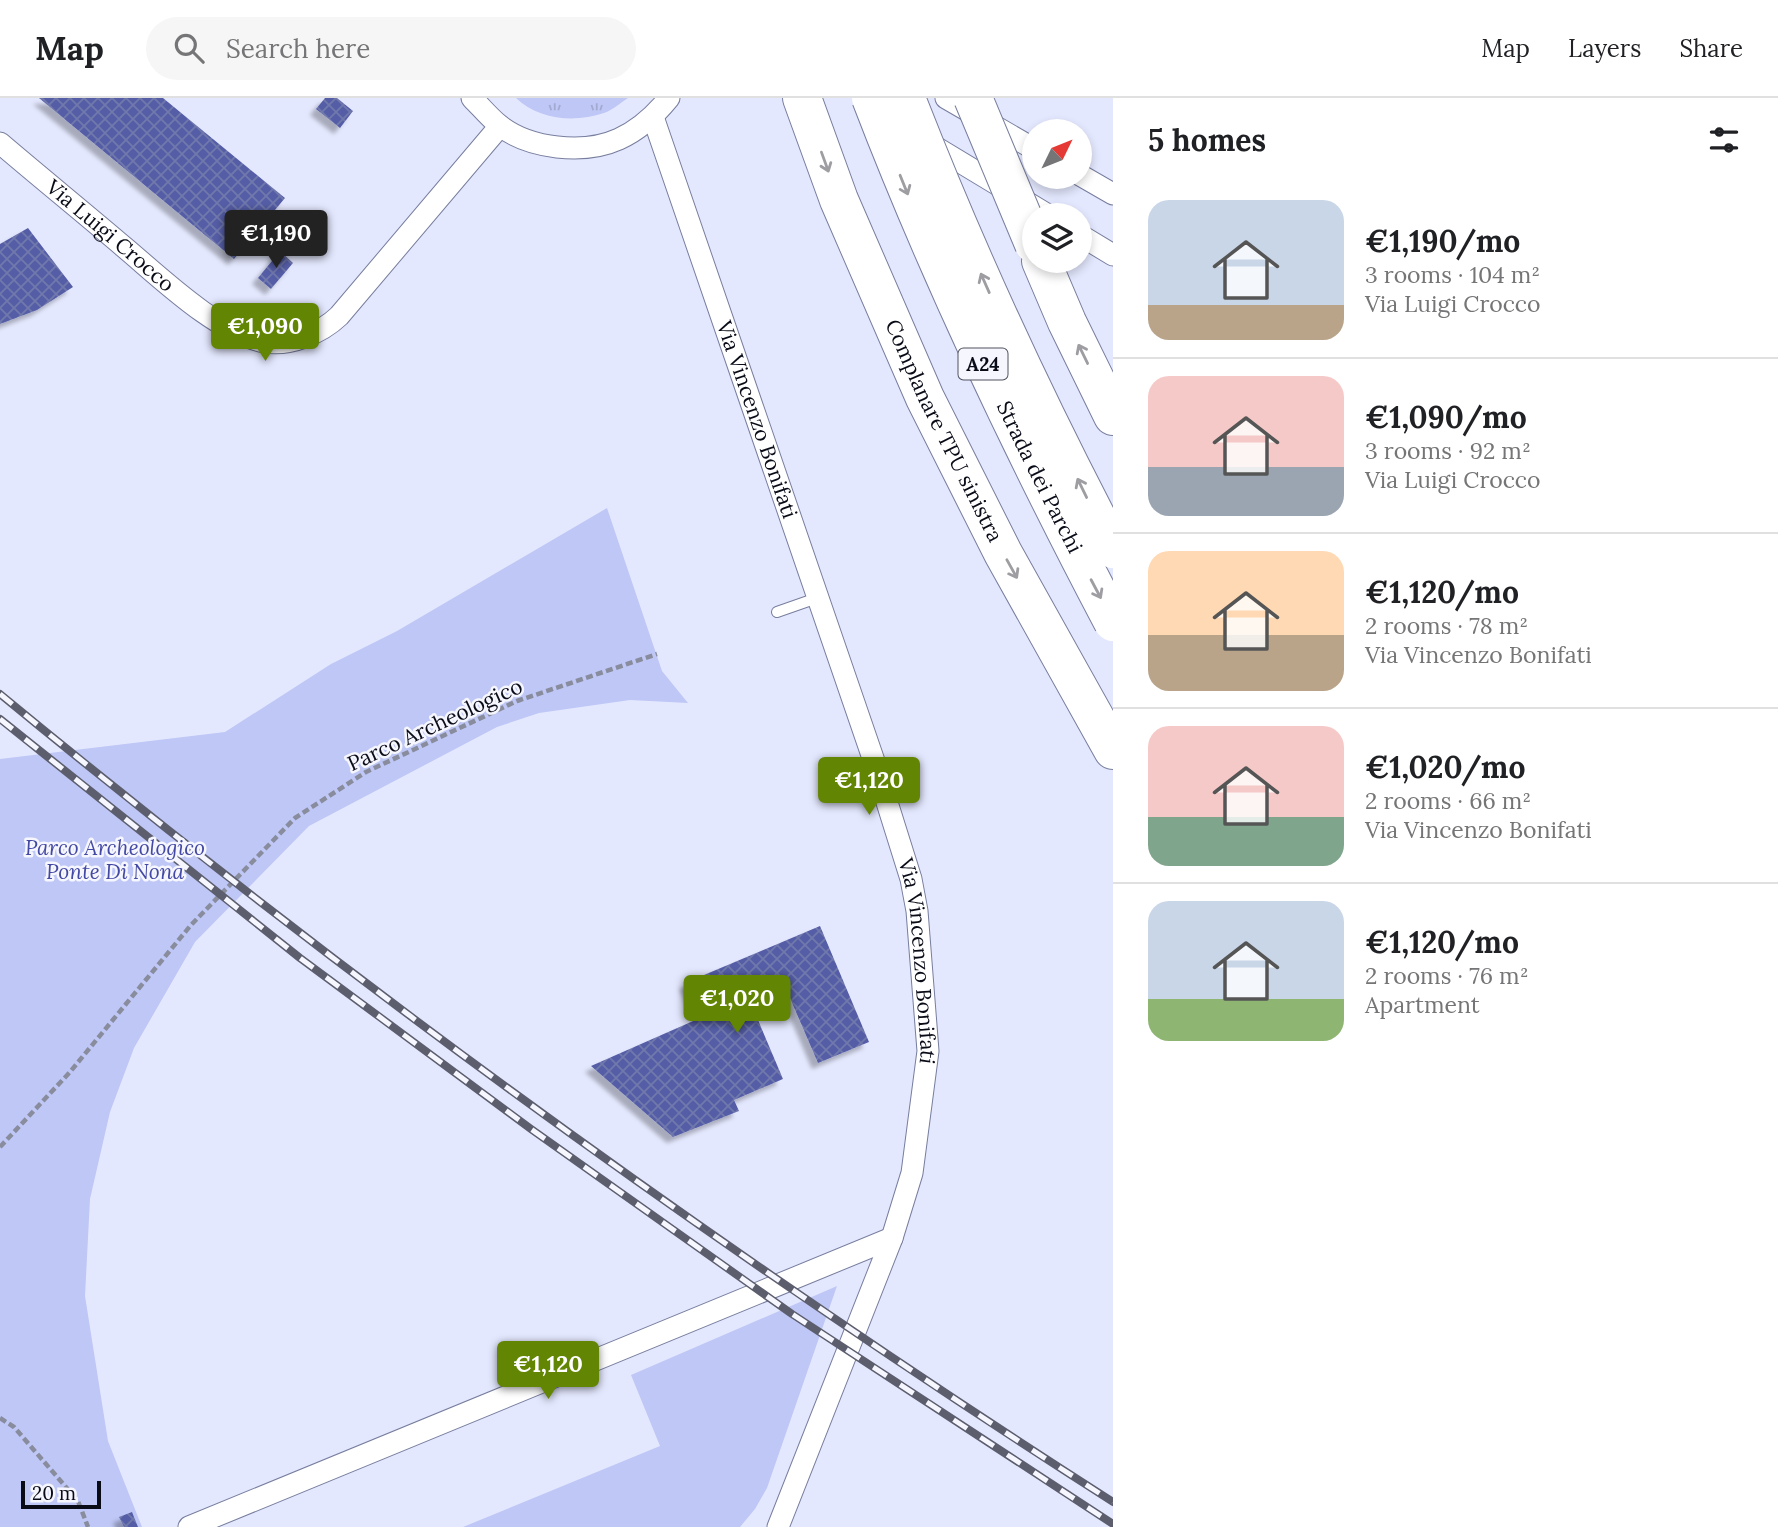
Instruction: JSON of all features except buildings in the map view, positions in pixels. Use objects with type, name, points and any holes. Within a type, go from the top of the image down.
[{"type":"highway","name":"Complanare TPU sinistra","points":[[802,98],[839,200],[925,398],[1003,552],[1106,737]]},
{"type":"highway","name":"Strada dei Parchi","points":[[871,98],[906,190],[985,369],[1059,520],[1113,622]]},
{"type":"highway","name":"Strada dei Parchi","points":[[906,98],[938,179],[1012,342],[1113,549]]},
{"type":"highway","points":[[973,98],[1022,215]]},
{"type":"highway","points":[[1046,273],[1113,415]]},
{"type":"street","points":[[472,98],[500,126],[538,144],[579,149],[619,139],[653,117],[670,98]]},
{"type":"street","points":[[853,98],[1028,203]]},
{"type":"street","points":[[946,98],[1022,142]]},
{"type":"street","name":"Via Vincenzo Bonifati","points":[[653,117],[879,777],[911,880],[917,911],[928,1051],[912,1173],[892,1238],[778,1527]]},
{"type":"street","name":"Via Luigi Crocco","points":[[0,143],[221,324],[253,338],[280,342],[317,332],[339,316],[500,126]]},
{"type":"street","points":[[1092,182],[1113,194]]},
{"type":"street","points":[[1092,242],[1113,255]]},
{"type":"street","points":[[189,1527],[892,1238]]},
{"type":"lane","points":[[777,611],[817,598]]},
{"type":"path","name":"Parco Archeologico","points":[[0,1147],[70,1072],[191,925],[296,818],[366,772],[517,701],[657,654]]},
{"type":"path","points":[[0,1418],[14,1427],[78,1501],[88,1527]]},
{"type":"green space","points":[[516,98],[628,98],[604,113],[581,118],[558,118],[535,111]]},
{"type":"green space","name":"Parco Archeologico Ponte Di Nona","points":[[607,508],[662,671],[688,703],[630,700],[539,713],[497,727],[309,826],[195,942],[134,1048],[110,1112],[90,1199],[85,1296],[108,1441],[142,1527],[0,1527],[0,759],[225,732],[331,664],[397,631]]},
{"type":"green space","points":[[837,1286],[767,1488],[740,1527],[463,1527],[660,1446],[631,1375]]},
{"type":"railway","points":[[0,694],[269,909],[544,1115],[826,1313],[1113,1502]]},
{"type":"railway","points":[[0,719],[300,958],[531,1129],[792,1314],[1113,1524]]}]
